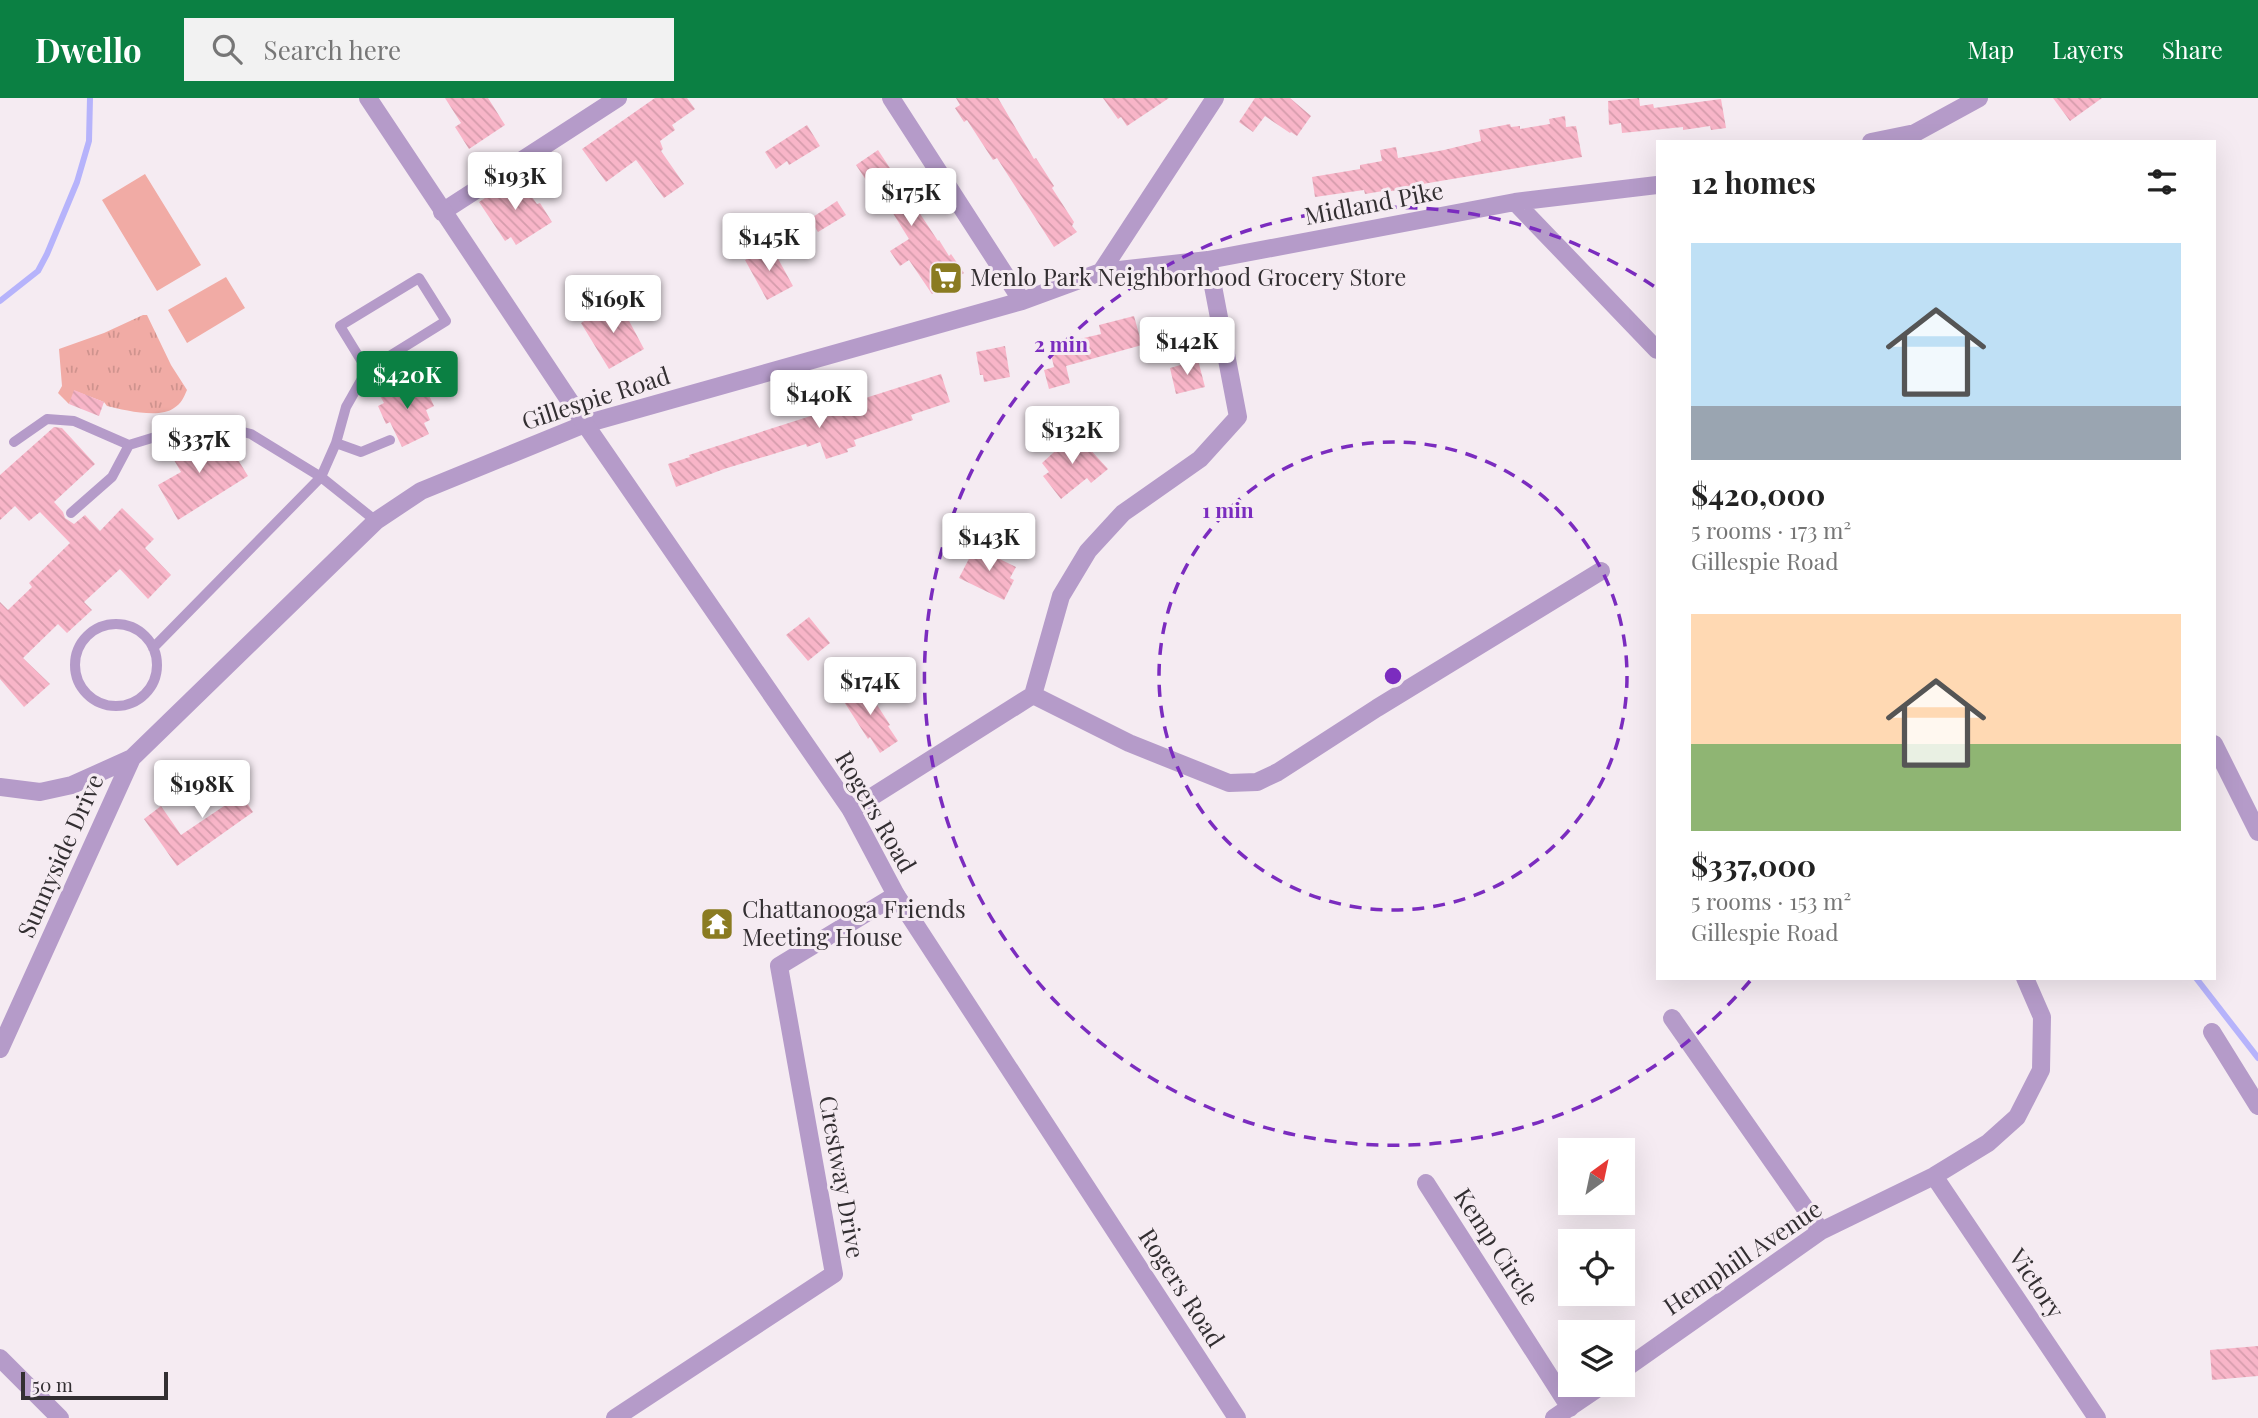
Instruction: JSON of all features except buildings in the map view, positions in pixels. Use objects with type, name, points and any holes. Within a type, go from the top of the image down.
[{"type":"street","name":"Rogers Road","points":[[368,98],[585,424],[851,810],[895,895],[1237,1418]]},
{"type":"street","points":[[442,212],[618,98]]},
{"type":"street","points":[[891,98],[1022,301]]},
{"type":"street","points":[[1101,272],[1215,98]]},
{"type":"street","points":[[1889,140],[1917,137],[1979,98]]},
{"type":"street","name":"Midland Pike","points":[[1101,272],[1208,260],[1515,202],[1656,185]]},
{"type":"street","points":[[1515,202],[1656,349]]},
{"type":"street","points":[[851,810],[1033,695],[1060,596],[1088,551],[1123,513],[1200,459],[1238,416],[1208,260]]},
{"type":"street","name":"Gillespie Road","points":[[0,787],[40,792],[72,785],[132,758],[376,521],[421,491],[585,424],[1022,301],[1101,272]]},
{"type":"street","points":[[1033,695],[1129,743],[1229,783],[1257,782],[1278,772],[1601,571]]},
{"type":"street","points":[[2216,748],[2258,832]]},
{"type":"street","name":"Sunnyside Drive","points":[[0,1049],[132,758]]},
{"type":"street","name":"Crestway Drive","points":[[615,1418],[834,1273],[779,966],[895,895]]},
{"type":"street","name":"Hemphill Avenue","points":[[1635,1362],[1821,1231],[1934,1177],[1988,1143],[2017,1117],[2041,1070],[2042,1017],[2026,980]]},
{"type":"street","points":[[1672,1018],[1821,1231]]},
{"type":"street","points":[[2212,1032],[2258,1106]]},
{"type":"street","name":"Victory","points":[[1934,1177],[2097,1418]]},
{"type":"street","name":"Kemp Circle","points":[[1426,1182],[1570,1408]]},
{"type":"street","points":[[0,1358],[60,1418]]},
{"type":"street","points":[[1554,1418],[1586,1397]]},
{"type":"lane","points":[[153,648],[321,477],[336,443],[346,407],[367,370],[446,321],[419,278],[340,326],[367,370]]},
{"type":"lane","points":[[15,442],[47,419],[74,421],[129,445],[204,422],[251,434],[321,477],[376,521]]},
{"type":"lane","points":[[336,443],[361,452],[390,440]]},
{"type":"lane","points":[[71,513],[112,477],[129,445]]},
{"type":"lane","points":[[104,625],[130,626],[141,632],[153,648],[157,669],[153,682],[145,694],[133,702],[119,706],[105,705],[92,698],[76,677],[77,651],[92,631],[104,625]]},
{"type":"green space","points":[[145,174],[201,265],[157,291],[102,200]]},
{"type":"green space","points":[[226,277],[245,308],[187,343],[168,310]]},
{"type":"green space","points":[[147,315],[171,365],[187,390],[180,402],[168,411],[141,413],[107,406],[104,402],[75,391],[69,404],[58,393],[62,386],[59,349]]},
{"type":"waterway","points":[[0,301],[38,271],[47,254],[77,182],[89,141],[90,98]]},
{"type":"waterway","points":[[2198,980],[2258,1058]]},
{"type":"place","name":"Menlo Park Neighborhood Grocery Store","points":[[946,278]]},
{"type":"place","name":"Chattanooga Friends Meeting House","points":[[717,924]]}]
